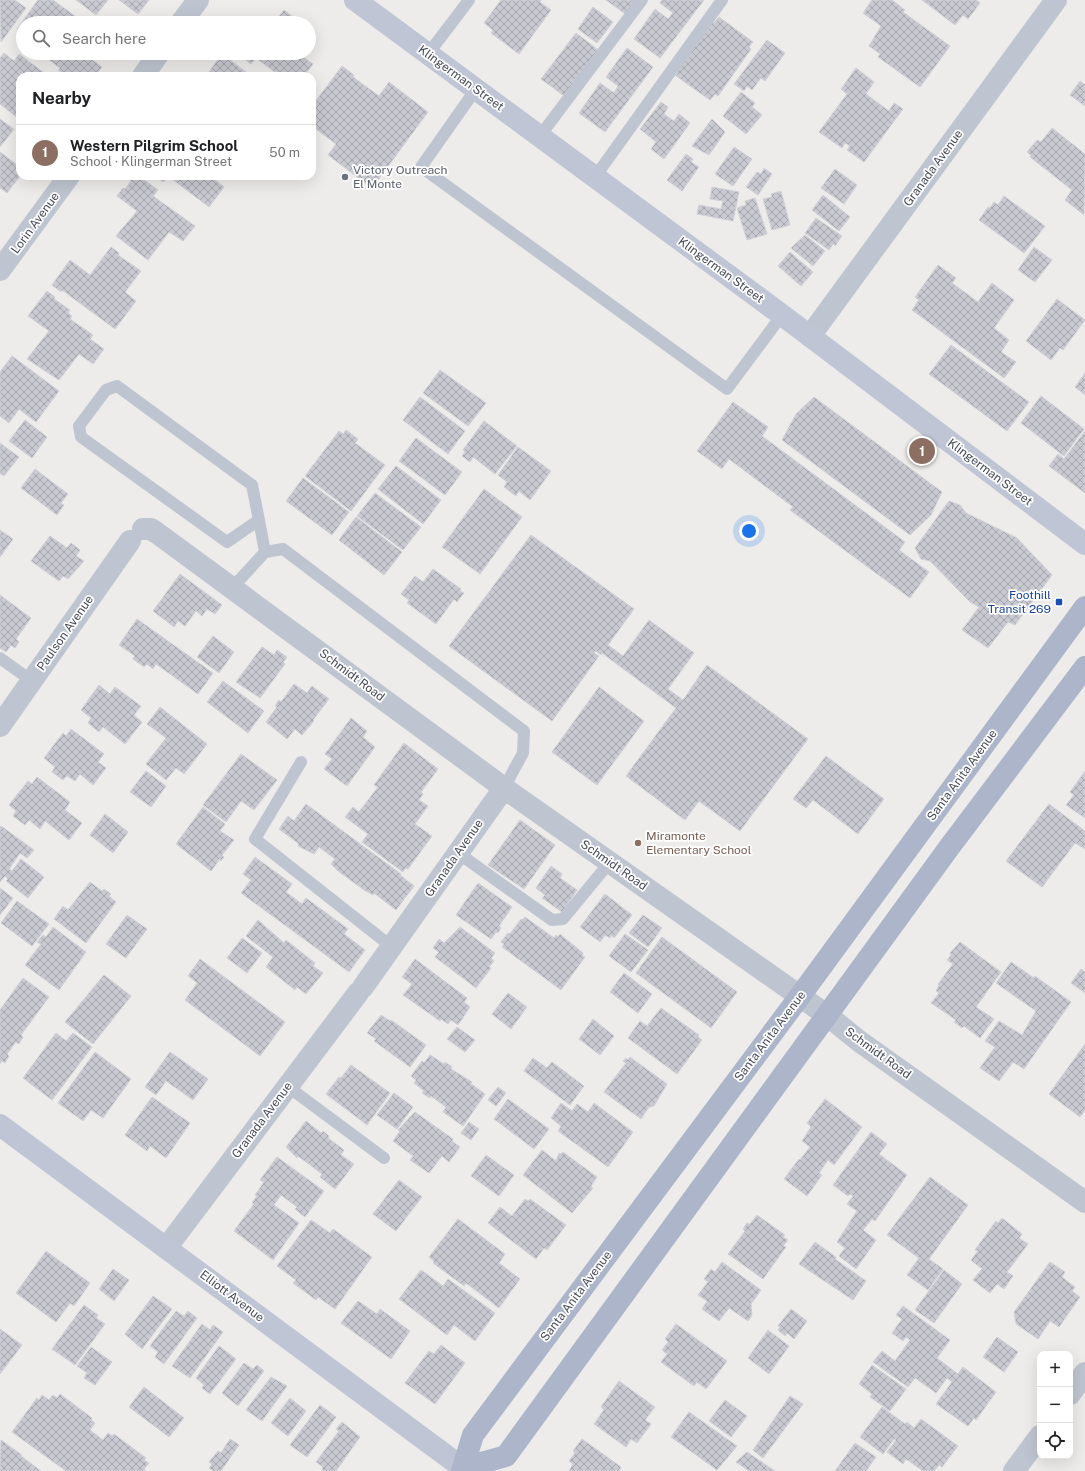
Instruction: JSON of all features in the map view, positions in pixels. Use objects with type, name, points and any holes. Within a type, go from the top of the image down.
[{"type":"main road","name":"Santa Anita Avenue","points":[[464,1470],[473,1435],[800,996],[1085,607]]},
{"type":"main road","points":[[464,1470],[506,1456],[828,1016],[948,849],[1085,667]]},
{"type":"street","points":[[186,16],[198,0]]},
{"type":"street","name":"Klingerman Street","points":[[355,0],[782,315],[1085,544]]},
{"type":"street","name":"Granada Avenue","points":[[810,336],[1056,0]]},
{"type":"street","points":[[145,72],[154,60]]},
{"type":"street","name":"Lorin Avenue","points":[[0,270],[66,180]]},
{"type":"street","name":"Schmidt Road","points":[[137,535],[151,529],[157,533],[233,587],[504,788],[800,996],[859,1041],[1085,1202]]},
{"type":"street","name":"Paulson Avenue","points":[[0,726],[137,535]]},
{"type":"street","name":"Granada Avenue","points":[[167,1247],[392,947],[504,788]]},
{"type":"street","name":"Elliott Avenue","points":[[0,1125],[167,1247],[464,1470]]},
{"type":"street","points":[[1073,1390],[1085,1373]]},
{"type":"street","points":[[1014,1471],[1037,1440]]},
{"type":"lane","points":[[428,54],[470,0]]},
{"type":"lane","points":[[540,136],[642,0]]},
{"type":"lane","points":[[595,177],[722,0]]},
{"type":"lane","points":[[476,89],[422,167],[727,389],[782,315]]},
{"type":"lane","points":[[259,520],[227,542],[81,437],[80,426],[106,390],[117,386],[252,485],[259,520],[265,552]]},
{"type":"lane","points":[[233,587],[265,552],[283,549],[524,731],[523,753],[504,788]]},
{"type":"lane","points":[[0,658],[32,681]]},
{"type":"lane","points":[[301,762],[255,840],[392,947]]},
{"type":"lane","points":[[458,853],[552,920],[563,919],[610,862]]},
{"type":"lane","points":[[287,1086],[384,1158]]},
{"type":"building","points":[[0,0],[15,0],[26,8],[20,16],[16,16],[16,22],[1,42]]},
{"type":"building","points":[[38,0],[53,0],[75,16],[26,16]]},
{"type":"building","points":[[76,0],[108,0],[96,15]]},
{"type":"building","points":[[119,0],[149,0],[138,14]]},
{"type":"building","points":[[501,0],[541,0],[540,2],[551,10],[519,54],[491,33],[493,30],[484,23]]},
{"type":"building","points":[[606,0],[640,0],[628,16]]},
{"type":"building","points":[[662,0],[704,0],[660,58],[634,39],[655,9],[668,19],[673,13],[660,3]]},
{"type":"building","points":[[872,0],[892,0],[905,10],[903,12],[950,46],[920,87],[878,57],[880,54],[869,46],[881,26],[863,13]]},
{"type":"building","points":[[922,0],[976,0],[980,3],[968,19],[963,15],[955,25]]},
{"type":"building","points":[[593,7],[613,22],[597,43],[578,29]]},
{"type":"building","points":[[284,10],[292,16],[279,16]]},
{"type":"building","points":[[719,17],[753,42],[749,47],[751,49],[718,96],[715,94],[710,100],[676,76],[678,72],[675,70],[711,20],[714,23]]},
{"type":"building","points":[[576,33],[601,52],[567,98],[541,79]]},
{"type":"building","points":[[767,40],[785,53],[765,81],[761,78],[752,90],[747,86],[744,91],[734,84]]},
{"type":"building","points":[[627,48],[653,67],[605,132],[579,113],[600,83],[614,93],[618,86],[606,77]]},
{"type":"building","points":[[4,53],[14,61],[16,58],[16,60],[27,60],[43,72],[16,72],[16,117],[0,104],[0,58]]},
{"type":"building","points":[[49,60],[92,60],[102,67],[98,72],[61,72],[58,70],[60,68]]},
{"type":"building","points":[[218,60],[230,60],[246,72],[209,72]]},
{"type":"building","points":[[246,60],[254,60],[251,64]]},
{"type":"building","points":[[259,60],[307,60],[313,64],[307,72],[275,72]]},
{"type":"building","points":[[342,66],[354,75],[353,77],[379,96],[389,82],[428,112],[372,188],[328,155],[336,144],[316,129],[316,101]]},
{"type":"building","points":[[856,68],[874,82],[866,94],[889,111],[894,103],[903,109],[864,162],[847,150],[850,146],[845,143],[842,148],[819,132],[847,94],[841,89]]},
{"type":"building","points":[[1080,81],[1085,85],[1085,106],[1070,95]]},
{"type":"building","points":[[741,92],[755,103],[752,107],[762,115],[746,134],[723,116]]},
{"type":"building","points":[[661,102],[668,107],[664,114],[674,121],[679,114],[690,123],[664,159],[651,149],[656,142],[640,129]]},
{"type":"building","points":[[0,119],[14,129],[0,147]]},
{"type":"building","points":[[712,119],[725,132],[709,155],[692,146]]},
{"type":"building","points":[[1052,128],[1085,154],[1084,215],[1065,200],[1072,190],[1030,157],[1031,155],[1027,152],[1037,140],[1041,142]]},
{"type":"building","points":[[734,147],[752,159],[733,186],[715,174]]},
{"type":"building","points":[[0,152],[16,164],[17,180],[7,193],[0,188]]},
{"type":"building","points":[[686,154],[693,159],[691,162],[699,167],[682,191],[667,180]]},
{"type":"building","points":[[764,168],[772,174],[758,195],[746,187],[757,172],[761,174]]},
{"type":"building","points":[[835,169],[857,185],[844,204],[821,188]]},
{"type":"building","points":[[130,180],[144,180],[158,190],[153,196],[195,226],[183,241],[169,232],[148,260],[116,236],[137,211],[117,196],[131,181]]},
{"type":"building","points":[[173,180],[215,180],[224,187],[209,207]]},
{"type":"building","points":[[712,187],[739,192],[733,221],[697,214],[699,205],[721,209],[723,201],[710,199]]},
{"type":"building","points":[[781,191],[790,225],[772,230],[763,199],[772,197],[771,194]]},
{"type":"building","points":[[823,195],[850,217],[839,231],[812,210]]},
{"type":"building","points":[[1004,196],[1045,226],[1024,253],[979,220],[988,207],[990,208],[994,202],[998,205]]},
{"type":"building","points":[[755,198],[767,234],[747,240],[737,208],[746,205],[745,201]]},
{"type":"building","points":[[816,218],[842,236],[835,246],[833,244],[829,250],[805,233]]},
{"type":"building","points":[[805,235],[825,251],[813,266],[791,248]]},
{"type":"building","points":[[111,247],[119,253],[118,255],[141,271],[125,292],[136,301],[115,329],[62,290],[61,292],[52,285],[70,260],[90,275]]},
{"type":"building","points":[[1034,247],[1052,260],[1035,282],[1018,270]]},
{"type":"building","points":[[790,252],[813,272],[801,286],[778,266]]},
{"type":"building","points":[[938,265],[956,278],[952,283],[978,302],[992,283],[1014,300],[994,328],[1009,340],[1001,352],[1016,362],[1004,378],[912,310],[919,300],[915,297]]},
{"type":"building","points":[[47,291],[55,297],[54,299],[70,310],[68,313],[72,316],[70,319],[93,335],[90,339],[104,349],[93,364],[79,354],[59,380],[27,359],[49,331],[28,316]]},
{"type":"building","points":[[1057,299],[1085,320],[1063,350],[1060,348],[1051,360],[1026,341]]},
{"type":"building","points":[[951,345],[1029,402],[1007,431],[929,374]]},
{"type":"building","points":[[12,356],[59,391],[36,422],[19,409],[9,423],[0,416],[0,372]]},
{"type":"building","points":[[440,370],[486,403],[468,426],[423,393]]},
{"type":"building","points":[[1085,373],[1085,395],[1075,387]]},
{"type":"building","points":[[1041,396],[1084,429],[1064,456],[1021,423]]},
{"type":"building","points":[[420,397],[465,431],[448,454],[403,420]]},
{"type":"building","points":[[814,397],[942,492],[931,515],[910,535],[782,440],[796,414]]},
{"type":"building","points":[[733,402],[768,427],[762,436],[905,542],[899,550],[929,572],[910,598],[790,510],[793,507],[729,459],[722,469],[697,451]]},
{"type":"building","points":[[25,420],[47,437],[32,458],[9,441]]},
{"type":"building","points":[[484,421],[517,446],[495,474],[473,457],[470,462],[462,456],[465,452],[463,450]]},
{"type":"building","points":[[346,430],[358,439],[355,443],[385,465],[351,511],[305,476],[339,431],[343,434]]},
{"type":"building","points":[[1085,431],[1085,493],[1049,466],[1058,454],[1064,459]]},
{"type":"building","points":[[416,438],[462,472],[445,495],[399,461]]},
{"type":"building","points":[[0,443],[19,457],[4,476],[0,473]]},
{"type":"building","points":[[518,447],[551,471],[530,500],[519,491],[516,496],[504,487],[507,482],[498,475]]},
{"type":"building","points":[[396,466],[441,500],[423,524],[378,489]]},
{"type":"building","points":[[35,469],[68,494],[61,503],[64,505],[57,515],[21,488]]},
{"type":"building","points":[[303,478],[349,512],[332,535],[286,501]]},
{"type":"building","points":[[484,489],[522,517],[480,574],[442,547]]},
{"type":"building","points":[[375,493],[421,527],[403,550],[357,516]]},
{"type":"building","points":[[949,501],[960,505],[966,513],[1017,538],[1052,575],[1015,625],[1008,622],[988,648],[962,630],[979,607],[970,602],[930,561],[921,559],[915,548]]},
{"type":"building","points":[[356,517],[402,552],[384,575],[339,540]]},
{"type":"building","points":[[0,530],[13,539],[0,557]]},
{"type":"building","points":[[531,535],[634,609],[608,645],[623,656],[649,620],[694,653],[668,689],[683,700],[707,665],[808,739],[740,831],[699,801],[685,820],[626,776],[676,708],[602,653],[601,655],[596,651],[594,653],[599,656],[552,721],[449,646]]},
{"type":"building","points":[[50,536],[67,548],[71,543],[80,550],[76,556],[84,561],[68,579],[63,576],[59,581],[31,561]]},
{"type":"building","points":[[433,569],[461,589],[460,591],[464,593],[457,602],[454,599],[436,624],[407,603],[409,600],[401,594],[415,576],[423,582]]},
{"type":"building","points":[[180,574],[222,605],[215,614],[207,609],[202,616],[196,611],[185,626],[178,621],[174,627],[153,611]]},
{"type":"building","points":[[0,595],[31,618],[16,639],[19,642],[15,648],[11,645],[6,652],[0,648]]},
{"type":"building","points":[[137,619],[213,673],[198,694],[156,664],[153,669],[147,664],[144,667],[133,659],[135,656],[119,645]]},
{"type":"building","points":[[213,636],[234,652],[219,673],[197,657]]},
{"type":"building","points":[[262,647],[274,655],[277,650],[287,657],[283,662],[285,664],[260,698],[236,682]]},
{"type":"building","points":[[223,681],[264,711],[248,733],[207,702]]},
{"type":"building","points":[[294,684],[307,693],[312,686],[329,699],[313,720],[314,721],[302,735],[295,729],[287,739],[266,722],[277,707],[275,706],[279,700],[281,702]]},
{"type":"building","points":[[99,685],[110,694],[115,687],[141,706],[134,715],[142,722],[125,744],[103,727],[99,732],[88,723],[91,718],[81,710]]},
{"type":"building","points":[[599,687],[644,721],[597,785],[552,752]]},
{"type":"building","points":[[160,707],[207,744],[184,774],[176,768],[166,780],[146,764],[166,738],[147,724]]},
{"type":"building","points":[[351,718],[367,731],[363,737],[375,747],[347,786],[324,769],[332,759],[325,754]]},
{"type":"building","points":[[71,729],[104,754],[98,762],[106,768],[93,785],[80,774],[75,781],[67,776],[63,780],[52,772],[55,767],[44,758],[63,733],[66,736]]},
{"type":"building","points":[[404,743],[438,769],[421,792],[423,794],[419,800],[428,806],[415,824],[432,836],[408,869],[405,868],[403,872],[362,842],[368,834],[345,817],[353,807],[359,812],[378,787],[374,785]]},
{"type":"building","points":[[241,754],[277,780],[254,810],[241,801],[226,822],[203,805]]},
{"type":"building","points":[[826,756],[884,799],[858,834],[813,800],[806,808],[793,799]]},
{"type":"building","points":[[146,771],[166,786],[151,807],[130,792]]},
{"type":"building","points":[[1085,771],[1085,818],[1066,805],[1074,795],[1070,792]]},
{"type":"building","points":[[37,777],[70,802],[65,810],[82,823],[69,840],[45,821],[40,829],[29,820],[25,825],[13,816],[16,811],[9,805],[28,781],[32,784]]},
{"type":"building","points":[[306,804],[401,874],[400,875],[414,886],[396,910],[374,893],[373,895],[364,890],[338,871],[331,864],[335,859],[319,847],[314,854],[298,846],[299,844],[279,829],[288,816],[294,821]]},
{"type":"building","points":[[1049,804],[1085,831],[1085,849],[1075,843],[1042,887],[1006,861]]},
{"type":"building","points":[[203,807],[225,824],[220,831],[234,840],[222,855],[224,857],[221,861],[220,859],[211,871],[176,844]]},
{"type":"building","points":[[105,814],[128,832],[113,853],[90,835]]},
{"type":"building","points":[[520,820],[555,845],[524,889],[488,865]]},
{"type":"building","points":[[1,826],[34,850],[27,858],[20,853],[9,869],[12,871],[21,859],[44,877],[28,898],[6,881],[8,879],[5,876],[0,882]]},
{"type":"building","points":[[255,857],[292,884],[286,892],[302,904],[306,898],[348,929],[344,934],[365,950],[349,972],[241,893],[251,880],[243,874]]},
{"type":"building","points":[[551,866],[562,874],[560,878],[577,890],[562,912],[542,898],[545,895],[536,888]]},
{"type":"building","points":[[90,882],[102,891],[104,889],[111,894],[109,896],[116,902],[86,943],[54,919],[63,906],[68,910]]},
{"type":"building","points":[[478,883],[512,907],[499,926],[501,928],[498,933],[496,932],[491,939],[456,915]]},
{"type":"building","points":[[0,888],[13,898],[0,915]]},
{"type":"building","points":[[605,894],[632,915],[614,938],[611,935],[610,938],[605,935],[600,942],[580,927]]},
{"type":"building","points":[[17,901],[49,924],[32,946],[1,923]]},
{"type":"building","points":[[127,915],[147,929],[126,958],[106,944]]},
{"type":"building","points":[[643,915],[662,928],[648,947],[629,933]]},
{"type":"building","points":[[525,917],[554,938],[556,935],[558,937],[560,934],[583,953],[582,955],[585,957],[561,990],[502,947],[504,944],[501,942],[508,933],[510,934],[521,919],[522,920]]},
{"type":"building","points":[[258,920],[284,943],[286,940],[315,963],[313,966],[323,973],[306,994],[297,987],[295,990],[266,967],[273,957],[246,936]]},
{"type":"building","points":[[53,927],[86,952],[59,990],[25,965],[41,944],[37,942],[43,935],[46,937]]},
{"type":"building","points":[[460,927],[495,953],[491,958],[494,961],[489,967],[491,968],[476,988],[435,957],[439,952],[433,948],[439,939],[444,943]]},
{"type":"building","points":[[625,934],[648,950],[631,972],[609,956]]},
{"type":"building","points":[[662,937],[737,992],[711,1028],[636,973]]},
{"type":"building","points":[[242,938],[262,953],[247,973],[227,958]]},
{"type":"building","points":[[960,942],[1001,972],[976,1007],[994,1019],[980,1038],[964,1026],[962,1028],[954,1022],[956,1020],[931,1003],[939,993],[936,991],[939,985],[938,984],[953,964],[947,960],[951,955],[950,953]]},
{"type":"building","points":[[200,959],[285,1022],[260,1056],[185,1000],[197,983],[188,976]]},
{"type":"building","points":[[415,959],[467,998],[464,1002],[470,1007],[458,1025],[451,1020],[448,1024],[441,1019],[440,1021],[403,995],[412,984],[402,977]]},
{"type":"building","points":[[1011,962],[1034,978],[1035,976],[1071,1002],[1024,1069],[1013,1062],[999,1081],[980,1068],[995,1047],[985,1041],[999,1021],[1022,1035],[1036,1011],[996,983]]},
{"type":"building","points":[[1081,969],[1085,972],[1085,993],[1071,983]]},
{"type":"building","points":[[624,973],[652,994],[638,1013],[610,992]]},
{"type":"building","points":[[104,975],[131,996],[93,1044],[65,1022]]},
{"type":"building","points":[[23,978],[49,997],[21,1035],[23,1037],[19,1044],[16,1042],[7,1054],[9,1056],[5,1063],[2,1061],[0,1064],[0,1010]]},
{"type":"building","points":[[508,993],[527,1007],[511,1029],[492,1014]]},
{"type":"building","points":[[661,1008],[699,1035],[698,1037],[702,1040],[677,1074],[628,1038],[640,1021],[647,1026]]},
{"type":"building","points":[[381,1015],[390,1021],[391,1020],[426,1045],[410,1067],[374,1041],[376,1039],[367,1033]]},
{"type":"building","points":[[593,1019],[614,1036],[600,1055],[579,1039]]},
{"type":"building","points":[[457,1027],[475,1040],[465,1052],[447,1039]]},
{"type":"building","points":[[56,1033],[66,1041],[73,1033],[92,1047],[52,1100],[23,1078]]},
{"type":"building","points":[[1085,1044],[1085,1110],[1080,1117],[1049,1094]]},
{"type":"building","points":[[95,1052],[131,1079],[103,1118],[91,1110],[83,1121],[58,1103]]},
{"type":"building","points":[[170,1052],[208,1079],[193,1100],[166,1081],[156,1095],[145,1087]]},
{"type":"building","points":[[430,1055],[444,1064],[445,1062],[452,1067],[451,1069],[472,1082],[470,1083],[485,1094],[463,1126],[443,1112],[446,1107],[431,1096],[430,1098],[422,1093],[424,1091],[414,1083],[416,1080],[411,1076],[422,1061],[424,1063]]},
{"type":"building","points":[[630,1057],[667,1084],[654,1106],[649,1107],[641,1119],[604,1092],[626,1063],[623,1061],[626,1058],[628,1060]]},
{"type":"building","points":[[533,1058],[547,1068],[552,1062],[584,1086],[570,1105],[524,1071]]},
{"type":"building","points":[[351,1065],[390,1093],[367,1125],[326,1094],[339,1077],[341,1078]]},
{"type":"building","points":[[498,1087],[506,1093],[496,1106],[488,1100]]},
{"type":"building","points":[[394,1093],[413,1107],[397,1129],[377,1115]]},
{"type":"building","points":[[152,1097],[190,1123],[166,1158],[150,1146],[147,1151],[125,1135]]},
{"type":"building","points":[[508,1099],[549,1129],[534,1149],[494,1119]]},
{"type":"building","points":[[825,1099],[862,1127],[834,1165],[828,1160],[819,1173],[822,1175],[807,1196],[784,1179],[810,1147],[802,1141],[811,1127],[807,1123]]},
{"type":"building","points":[[561,1103],[572,1111],[577,1104],[588,1112],[594,1103],[633,1132],[608,1167],[558,1131],[561,1126],[551,1118]]},
{"type":"building","points":[[415,1112],[453,1139],[452,1141],[460,1147],[449,1162],[442,1156],[429,1173],[410,1160],[413,1156],[393,1141],[400,1131],[398,1130]]},
{"type":"building","points":[[306,1121],[321,1133],[323,1131],[329,1136],[328,1138],[344,1150],[341,1155],[354,1164],[335,1189],[320,1177],[322,1174],[298,1156],[297,1158],[286,1147]]},
{"type":"building","points":[[469,1122],[479,1129],[471,1140],[461,1133]]},
{"type":"building","points":[[871,1132],[887,1144],[879,1154],[907,1175],[875,1221],[872,1219],[863,1230],[876,1240],[856,1269],[839,1256],[845,1248],[837,1242],[857,1211],[847,1204],[853,1196],[850,1194],[848,1196],[833,1185]]},
{"type":"building","points":[[542,1150],[556,1161],[559,1153],[561,1154],[563,1152],[597,1177],[591,1186],[593,1188],[572,1213],[523,1175]]},
{"type":"building","points":[[486,1155],[514,1175],[499,1196],[471,1176]]},
{"type":"building","points":[[277,1157],[324,1191],[305,1217],[295,1209],[297,1207],[281,1195],[274,1205],[299,1223],[273,1260],[234,1231],[254,1204],[252,1203],[257,1196],[255,1195],[264,1182],[260,1180]]},
{"type":"building","points":[[930,1177],[968,1205],[929,1259],[943,1269],[928,1290],[907,1275],[919,1258],[887,1235]]},
{"type":"building","points":[[399,1180],[422,1197],[396,1231],[373,1214]]},
{"type":"building","points":[[525,1199],[528,1201],[530,1199],[566,1225],[547,1250],[544,1248],[536,1259],[488,1223],[500,1207],[512,1216]]},
{"type":"building","points":[[757,1215],[785,1235],[783,1237],[788,1240],[783,1246],[786,1247],[763,1279],[728,1254],[745,1231],[743,1229],[747,1223],[750,1224]]},
{"type":"building","points":[[1002,1218],[1022,1234],[1019,1238],[1028,1244],[1007,1272],[1013,1276],[1004,1289],[997,1284],[990,1293],[973,1280],[982,1269],[971,1260],[978,1251],[975,1250],[996,1221],[998,1223]]},
{"type":"building","points":[[458,1219],[505,1254],[499,1263],[520,1279],[499,1308],[466,1283],[464,1286],[433,1263],[434,1261],[429,1257]]},
{"type":"building","points":[[311,1220],[330,1233],[333,1229],[372,1257],[335,1309],[318,1297],[316,1300],[293,1283],[296,1280],[277,1266]]},
{"type":"building","points":[[815,1242],[836,1257],[835,1259],[866,1281],[853,1300],[799,1264]]},
{"type":"building","points":[[46,1251],[90,1283],[74,1306],[70,1303],[56,1322],[16,1293]]},
{"type":"building","points":[[722,1262],[761,1290],[751,1304],[752,1315],[748,1321],[729,1308],[719,1321],[702,1309],[707,1301],[698,1295],[708,1282],[704,1279],[711,1269],[715,1272]]},
{"type":"building","points":[[1050,1262],[1065,1272],[1062,1277],[1075,1287],[1072,1291],[1080,1297],[1059,1327],[1050,1321],[1038,1339],[1016,1324],[1014,1312]]},
{"type":"building","points":[[113,1269],[129,1280],[114,1301],[99,1289]]},
{"type":"building","points":[[421,1270],[443,1286],[448,1279],[495,1313],[475,1341],[454,1325],[447,1335],[399,1299]]},
{"type":"building","points":[[944,1270],[962,1284],[934,1323],[915,1310]]},
{"type":"building","points":[[153,1296],[172,1309],[142,1349],[125,1334]]},
{"type":"building","points":[[358,1301],[377,1314],[380,1309],[410,1331],[391,1359],[341,1323]]},
{"type":"building","points":[[84,1305],[98,1315],[96,1318],[105,1324],[75,1365],[52,1349]]},
{"type":"building","points":[[903,1306],[950,1340],[937,1358],[958,1374],[963,1367],[996,1392],[976,1420],[974,1418],[968,1426],[936,1404],[952,1382],[947,1378],[936,1393],[915,1378],[908,1387],[873,1362],[882,1351],[895,1361],[910,1340],[906,1337],[903,1341],[892,1333],[902,1319],[896,1315]]},
{"type":"building","points":[[791,1309],[807,1321],[794,1339],[787,1333],[785,1336],[778,1330],[780,1327],[778,1326]]},
{"type":"building","points":[[176,1311],[184,1316],[188,1311],[197,1318],[164,1364],[155,1357],[158,1352],[150,1346]]},
{"type":"building","points":[[202,1324],[210,1330],[213,1325],[223,1332],[190,1378],[172,1366]]},
{"type":"building","points":[[676,1324],[727,1361],[706,1389],[697,1382],[694,1386],[661,1362],[667,1354],[662,1350],[668,1342],[665,1339]]},
{"type":"building","points":[[0,1329],[22,1345],[0,1374]]},
{"type":"building","points":[[768,1330],[789,1346],[769,1374],[748,1358]]},
{"type":"building","points":[[997,1337],[1018,1352],[1004,1372],[983,1357]]},
{"type":"building","points":[[441,1345],[465,1363],[435,1404],[405,1383],[429,1351],[434,1354]]},
{"type":"building","points":[[219,1346],[236,1359],[210,1394],[202,1388],[204,1385],[196,1378]]},
{"type":"building","points":[[91,1347],[112,1362],[95,1385],[84,1378],[87,1373],[77,1366]]},
{"type":"building","points":[[244,1363],[253,1369],[257,1365],[264,1371],[238,1406],[222,1393]]},
{"type":"building","points":[[872,1365],[906,1389],[890,1411],[870,1397],[872,1394],[859,1384]]},
{"type":"building","points":[[271,1377],[287,1386],[262,1421],[246,1410]]},
{"type":"building","points":[[619,1381],[655,1407],[645,1420],[651,1424],[637,1443],[631,1439],[626,1447],[594,1424],[604,1410],[601,1407]]},
{"type":"building","points":[[144,1387],[184,1418],[169,1437],[129,1407]]},
{"type":"building","points":[[60,1394],[92,1418],[91,1420],[95,1423],[90,1430],[103,1440],[108,1433],[112,1436],[114,1434],[146,1458],[144,1460],[149,1463],[144,1469],[146,1471],[66,1471],[12,1432],[37,1398],[39,1400],[42,1395],[49,1400],[53,1395],[57,1398]]},
{"type":"building","points":[[790,1396],[803,1404],[763,1458],[753,1450]]},
{"type":"building","points":[[290,1398],[306,1411],[288,1436],[271,1423]]},
{"type":"building","points":[[725,1400],[747,1416],[731,1437],[709,1421]]},
{"type":"building","points":[[320,1405],[336,1417],[307,1457],[290,1445]]},
{"type":"building","points":[[882,1407],[905,1424],[907,1422],[914,1428],[921,1419],[958,1446],[942,1467],[939,1465],[934,1471],[923,1471],[906,1459],[903,1464],[887,1452],[896,1440],[894,1439],[883,1454],[860,1437]]},
{"type":"building","points":[[689,1412],[737,1446],[717,1470],[671,1437]]},
{"type":"building","points":[[342,1422],[360,1437],[336,1471],[323,1471],[323,1467],[316,1462],[339,1431],[336,1429]]},
{"type":"building","points":[[230,1439],[239,1445],[221,1471],[213,1471],[209,1468],[212,1464],[209,1462],[218,1451],[221,1453]]},
{"type":"building","points":[[582,1439],[621,1467],[619,1471],[569,1471],[573,1464],[569,1461],[575,1453],[573,1451]]},
{"type":"building","points":[[1,1440],[22,1455],[21,1456],[41,1471],[0,1471]]},
{"type":"building","points":[[855,1443],[876,1457],[866,1471],[835,1471]]},
{"type":"building","points":[[747,1452],[775,1471],[749,1471],[736,1462]]},
{"type":"place","name":"Victory Outreach El Monte","points":[[345,177]]},
{"type":"place","name":"Western Pilgrim School","points":[[922,451]]},
{"type":"place","name":"Foothill Transit 269","points":[[1059,602]]},
{"type":"place","name":"Miramonte Elementary School","points":[[638,843]]}]
